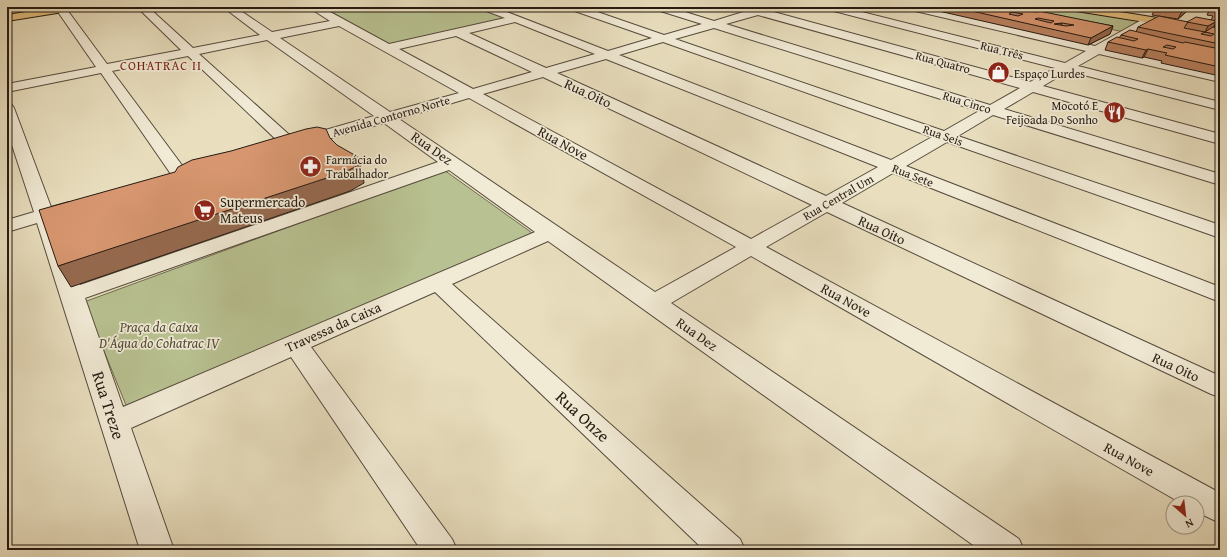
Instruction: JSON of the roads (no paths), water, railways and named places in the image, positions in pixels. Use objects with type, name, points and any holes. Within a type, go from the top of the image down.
[{"type":"main road","points":[[7,14],[76,7]]},
{"type":"main road","points":[[1070,7],[1144,15],[1166,23]]},
{"type":"main road","points":[[7,18],[59,8]]},
{"type":"street","points":[[142,7],[291,145]]},
{"type":"street","name":"Rua Dez","points":[[228,7],[1007,550]]},
{"type":"street","name":"Rua Nove","points":[[313,7],[751,247],[1220,509]]},
{"type":"street","name":"Rua Sete","points":[[485,7],[1220,295]]},
{"type":"street","name":"Rua Seis","points":[[573,7],[1220,232]]},
{"type":"street","name":"Rua Cinco","points":[[658,7],[992,110],[1217,174]]},
{"type":"street","name":"Rua Quatro","points":[[742,7],[1220,139]]},
{"type":"street","name":"Avenida Contorno Norte","points":[[277,149],[774,7]]},
{"type":"street","name":"Rua Três","points":[[830,7],[1220,106]]},
{"type":"street","points":[[912,7],[1220,78]]},
{"type":"street","points":[[59,8],[181,176]]},
{"type":"street","name":"Rua Central Um","points":[[653,303],[1124,34],[1144,15]]},
{"type":"street","points":[[388,48],[516,19]]},
{"type":"street","points":[[7,88],[341,22]]},
{"type":"street","points":[[1166,23],[1220,32]]},
{"type":"street","name":"Rua Oito","points":[[457,32],[1220,388]]},
{"type":"street","points":[[7,108],[11,134],[45,215]]},
{"type":"street","points":[[72,295],[453,163]]},
{"type":"street","points":[[166,180],[196,172]]},
{"type":"street","points":[[7,226],[83,204]]},
{"type":"street","name":"Rua Treze","points":[[45,215],[157,550]]},
{"type":"street","name":"Travessa da Caixa","points":[[115,423],[552,232]]},
{"type":"street","name":"Rua Onze","points":[[437,282],[728,550]]},
{"type":"street","points":[[294,344],[440,550]]},
{"type":"place","name":"Espaço Lurdes","points":[[999,73]]},
{"type":"place","name":"Mocotó E Feijoada Do Sonho","points":[[1114,112]]},
{"type":"place","name":"Farmácia do Trabalhador","points":[[311,166]]},
{"type":"place","name":"Supermercado Mateus","points":[[205,210]]},
{"type":"district","name":"COHATRAC II","points":[[161,65]]},
{"type":"park label","name":"Praça da Caixa D'Água do Cohatrac IV","points":[[159,336]]}]
